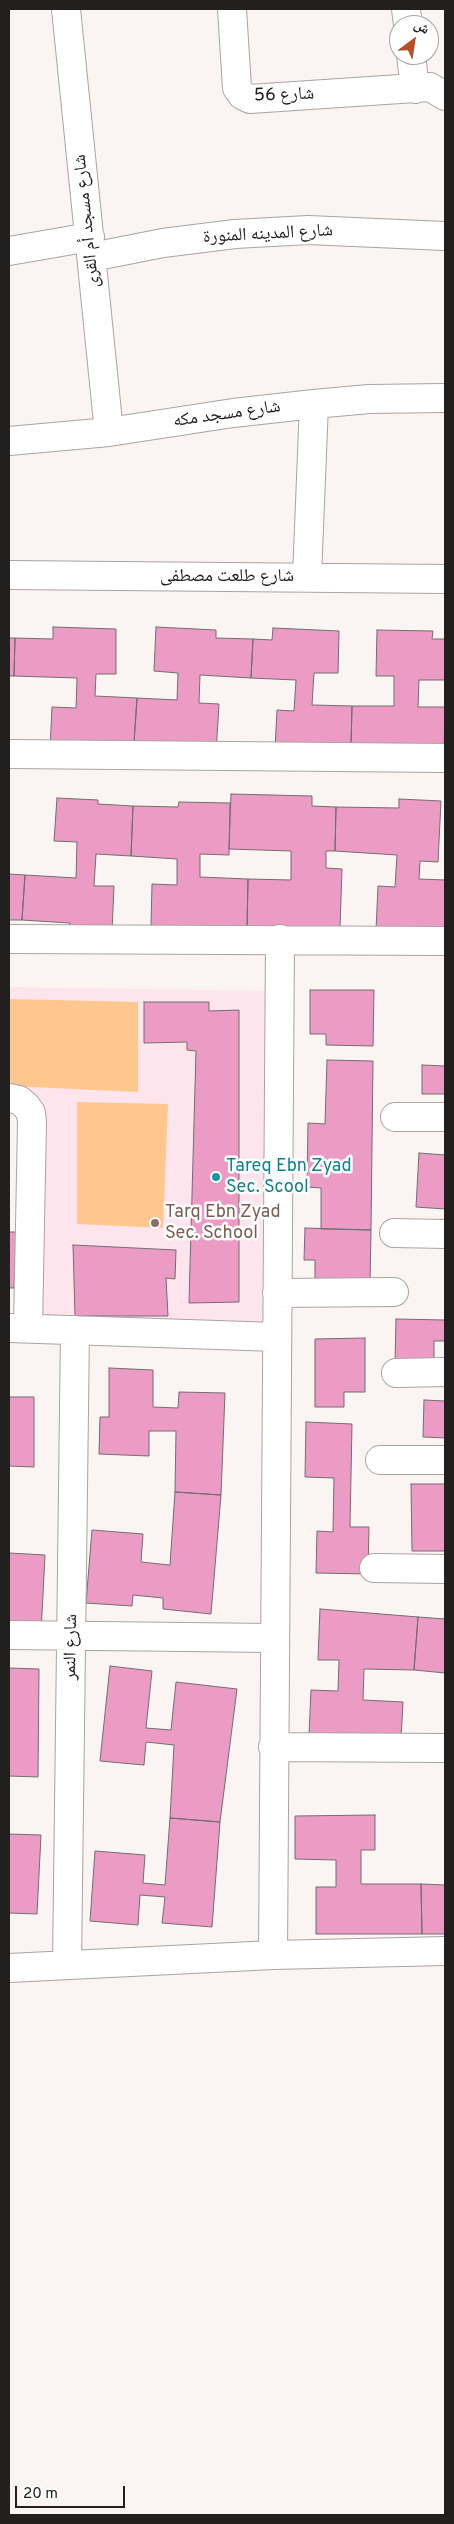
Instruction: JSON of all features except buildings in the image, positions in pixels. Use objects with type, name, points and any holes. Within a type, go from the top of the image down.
[{"type":"street","name":"شارع مسجد أم القرى","points":[[66,9],[109,432]]},
{"type":"street","name":"شارع 56","points":[[232,9],[237,88],[246,98],[254,100],[430,88],[445,96]]},
{"type":"street","points":[[412,65],[415,89]]},
{"type":"street","name":"شارع المدينه المنورة","points":[[9,250],[163,243],[235,234],[308,230],[445,236]]},
{"type":"street","name":"شارع مسجد مكه","points":[[9,441],[109,432],[234,413],[314,404],[369,399],[445,398]]},
{"type":"street","points":[[306,577],[314,404]]},
{"type":"street","name":"شارع طلعت مصطفى","points":[[9,575],[445,578]]},
{"type":"street","points":[[9,754],[445,758]]},
{"type":"street","points":[[9,939],[445,941]]},
{"type":"street","points":[[273,1955],[280,939]]},
{"type":"street","points":[[9,1098],[19,1100],[26,1106],[31,1113],[32,1122],[19,1328],[276,1337]]},
{"type":"street","points":[[395,1117],[445,1117]]},
{"type":"street","points":[[394,1233],[445,1234]]},
{"type":"street","points":[[277,1293],[394,1292]]},
{"type":"street","name":"شارع النمر","points":[[67,1964],[75,1330]]},
{"type":"street","points":[[396,1373],[445,1372]]},
{"type":"street","points":[[380,1460],[445,1460]]},
{"type":"street","points":[[374,1568],[445,1569]]},
{"type":"street","points":[[9,1635],[274,1638]]},
{"type":"street","points":[[273,1747],[445,1748]]},
{"type":"street","points":[[9,1968],[273,1955],[445,1952]]},
{"type":"shaded area","name":"Tarq Ebn Zyad Sec. School","points":[[9,987],[277,991],[276,1334],[32,1326],[37,1120],[9,1095]]},
{"type":"shaded area","points":[[9,999],[138,1002],[138,1092],[9,1086]]},
{"type":"shaded area","points":[[77,1102],[168,1104],[163,1228],[77,1224]]},
{"type":"place","name":"Tareq Ebn Zyad Sec. Scool","points":[[216,1177]]},
{"type":"place","name":"Tarq Ebn Zyad Sec. School","points":[[155,1223]]}]
